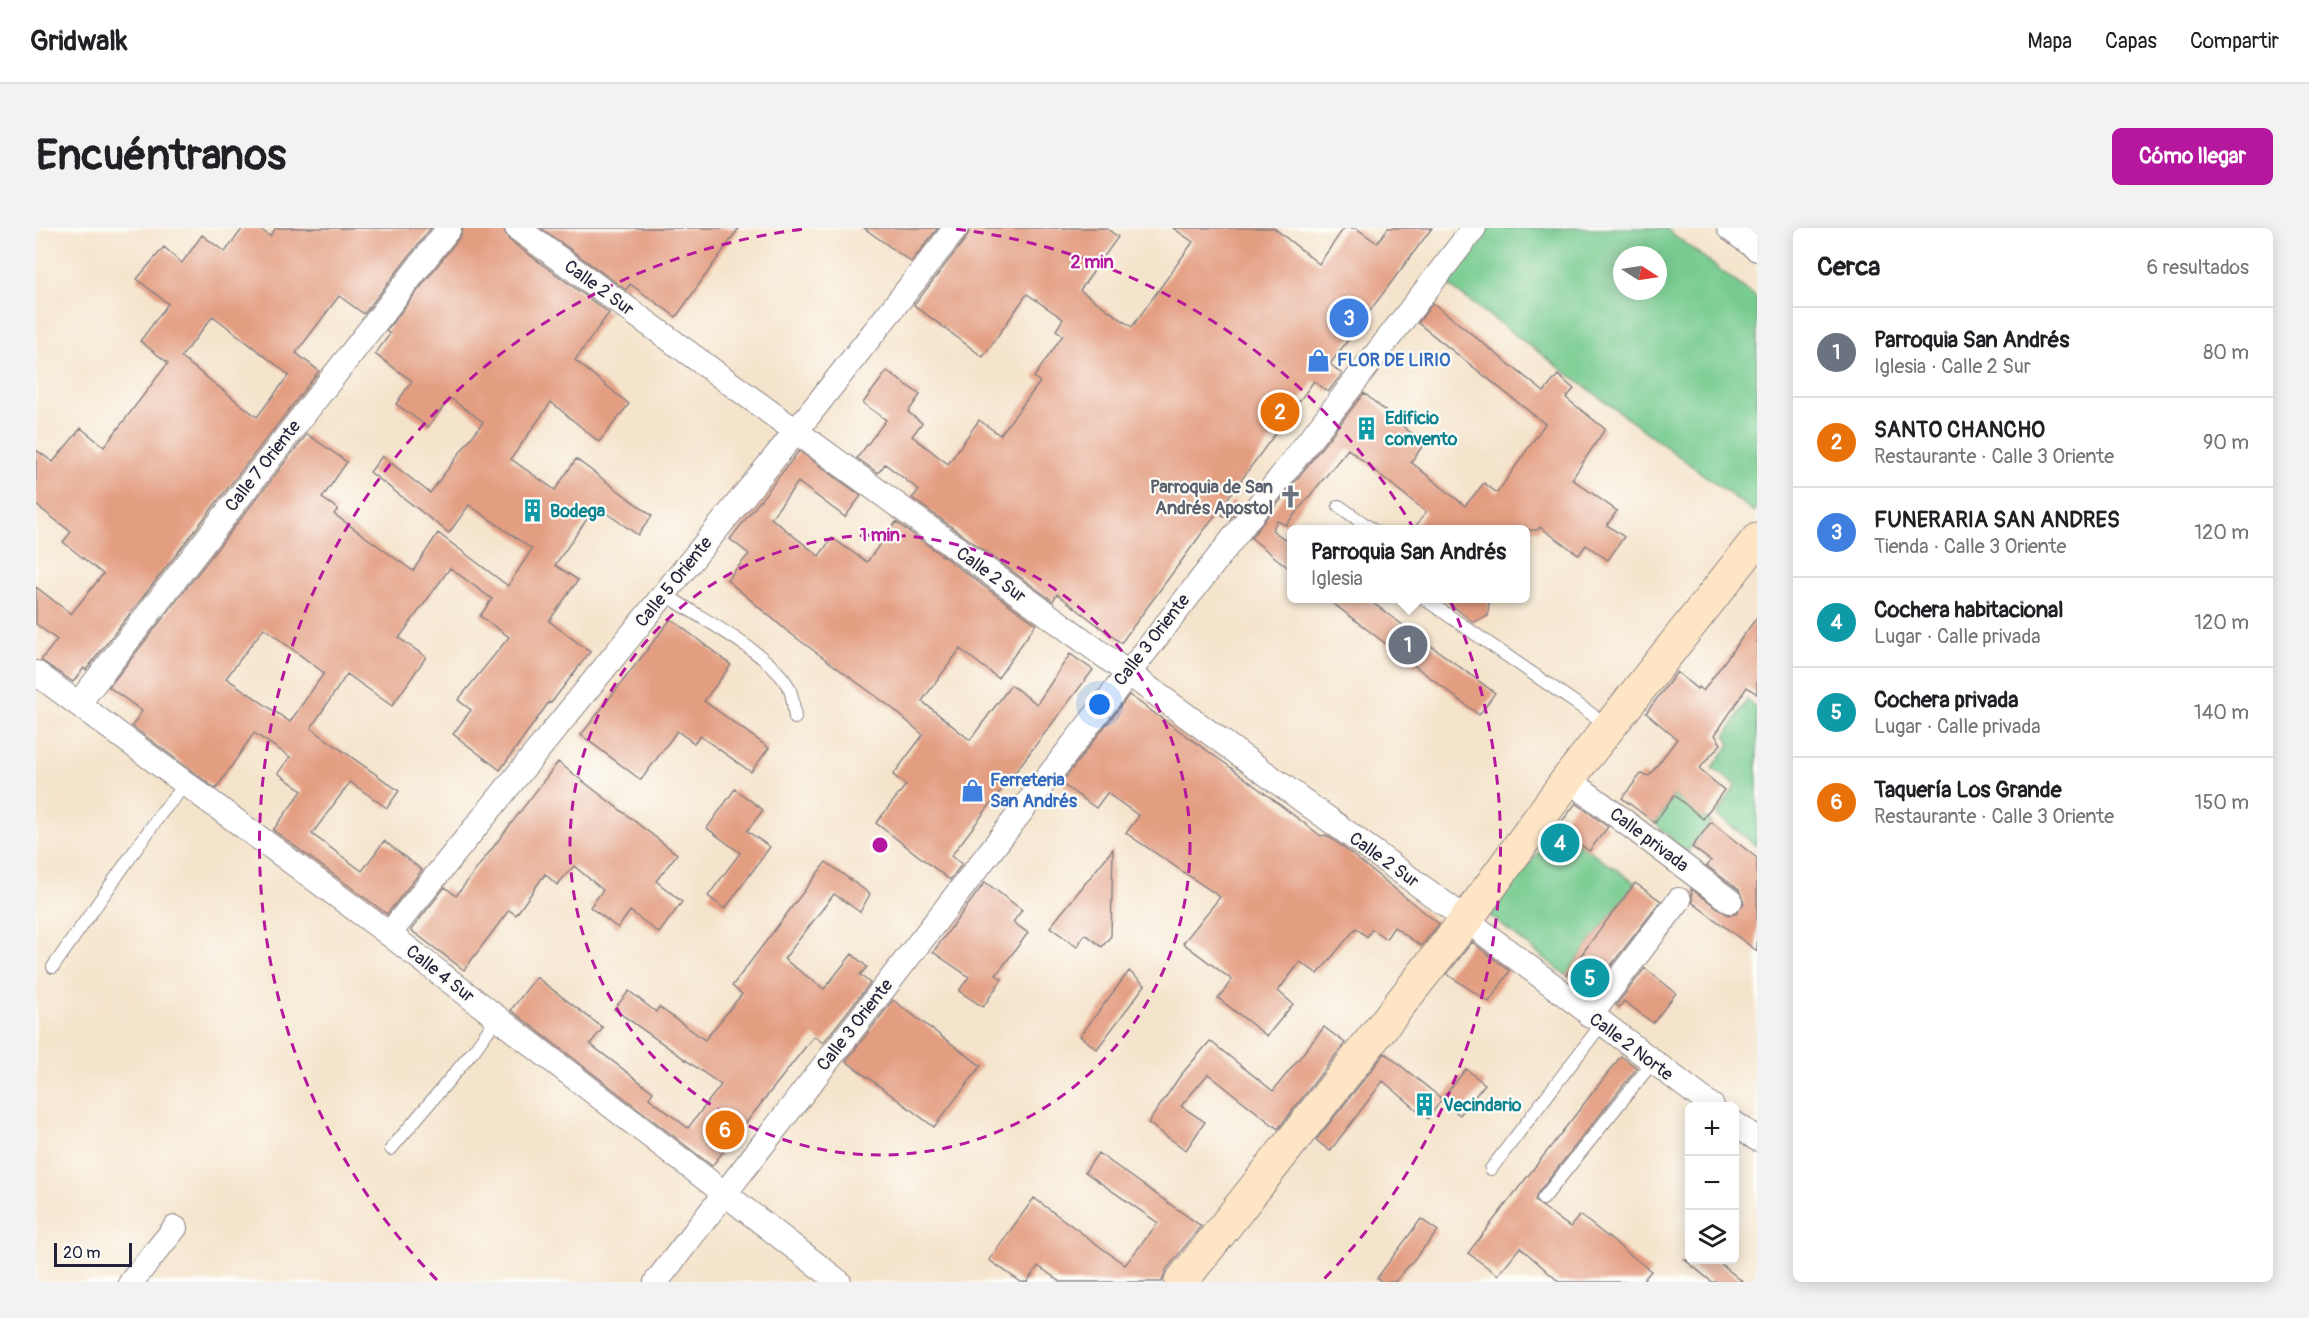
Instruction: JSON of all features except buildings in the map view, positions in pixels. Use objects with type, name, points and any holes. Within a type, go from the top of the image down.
[{"type":"main road","points":[[1181,1282],[1466,920],[1568,779],[1757,540]]},
{"type":"street","name":"Calle 7 Oriente","points":[[78,705],[449,228]]},
{"type":"street","name":"Calle 2 Sur","points":[[517,228],[1466,920]]},
{"type":"street","name":"Calle 5 Oriente","points":[[389,934],[665,594],[956,228]]},
{"type":"street","name":"Calle 3 Oriente","points":[[656,1282],[1474,228]]},
{"type":"street","points":[[1729,228],[1757,249]]},
{"type":"street","name":"Calle 4 Sur","points":[[36,673],[389,934],[839,1282]]},
{"type":"street","name":"Calle privada","points":[[1568,779],[1730,901]]},
{"type":"street","name":"Calle privada","points":[[1596,1020],[1679,900]]},
{"type":"street","name":"Calle 2 Norte","points":[[1466,920],[1705,1102]]},
{"type":"street","points":[[1739,1126],[1757,1139]]},
{"type":"street","points":[[131,1282],[175,1228]]},
{"type":"lane","points":[[1339,506],[1366,525]]},
{"type":"lane","points":[[665,594],[760,656],[779,674],[790,691],[795,718]]},
{"type":"lane","points":[[1430,603],[1610,727]]},
{"type":"lane","points":[[53,967],[162,812],[186,784]]},
{"type":"lane","points":[[391,1149],[475,1049],[497,1017]]},
{"type":"lane","points":[[1491,1169],[1596,1020]]},
{"type":"lane","points":[[1543,1199],[1652,1063]]},
{"type":"green space","points":[[1484,228],[1665,228],[1757,298],[1757,508],[1754,512],[1447,284]]},
{"type":"green space","points":[[1747,700],[1757,708],[1757,846],[1717,815],[1736,785],[1712,768],[1730,744],[1726,736]]},
{"type":"green space","points":[[1674,795],[1711,822],[1687,853],[1655,823]]},
{"type":"green space","points":[[1576,841],[1635,883],[1566,975],[1489,915],[1544,845],[1563,858]]},
{"type":"place","name":"FUNERARIA SAN ANDRES","points":[[1349,318]]},
{"type":"place","name":"FLOR DE LIRIO","points":[[1319,360]]},
{"type":"place","name":"SANTO CHANCHO","points":[[1280,412]]},
{"type":"place","name":"Edificio convento","points":[[1367,428]]},
{"type":"place","name":"Parroquia de San Andrés Apostol","points":[[1291,497]]},
{"type":"place","name":"Bodega","points":[[532,511]]},
{"type":"place","name":"Parroquia San Andrés","points":[[1408,645]]},
{"type":"place","name":"Ferreteria San Andrés","points":[[972,790]]},
{"type":"place","name":"Cochera habitacional","points":[[1560,843]]},
{"type":"place","name":"Cochera privada","points":[[1590,978]]},
{"type":"place","name":"Vecindario","points":[[1425,1105]]},
{"type":"place","name":"Taquería Los Grande","points":[[725,1130]]}]
